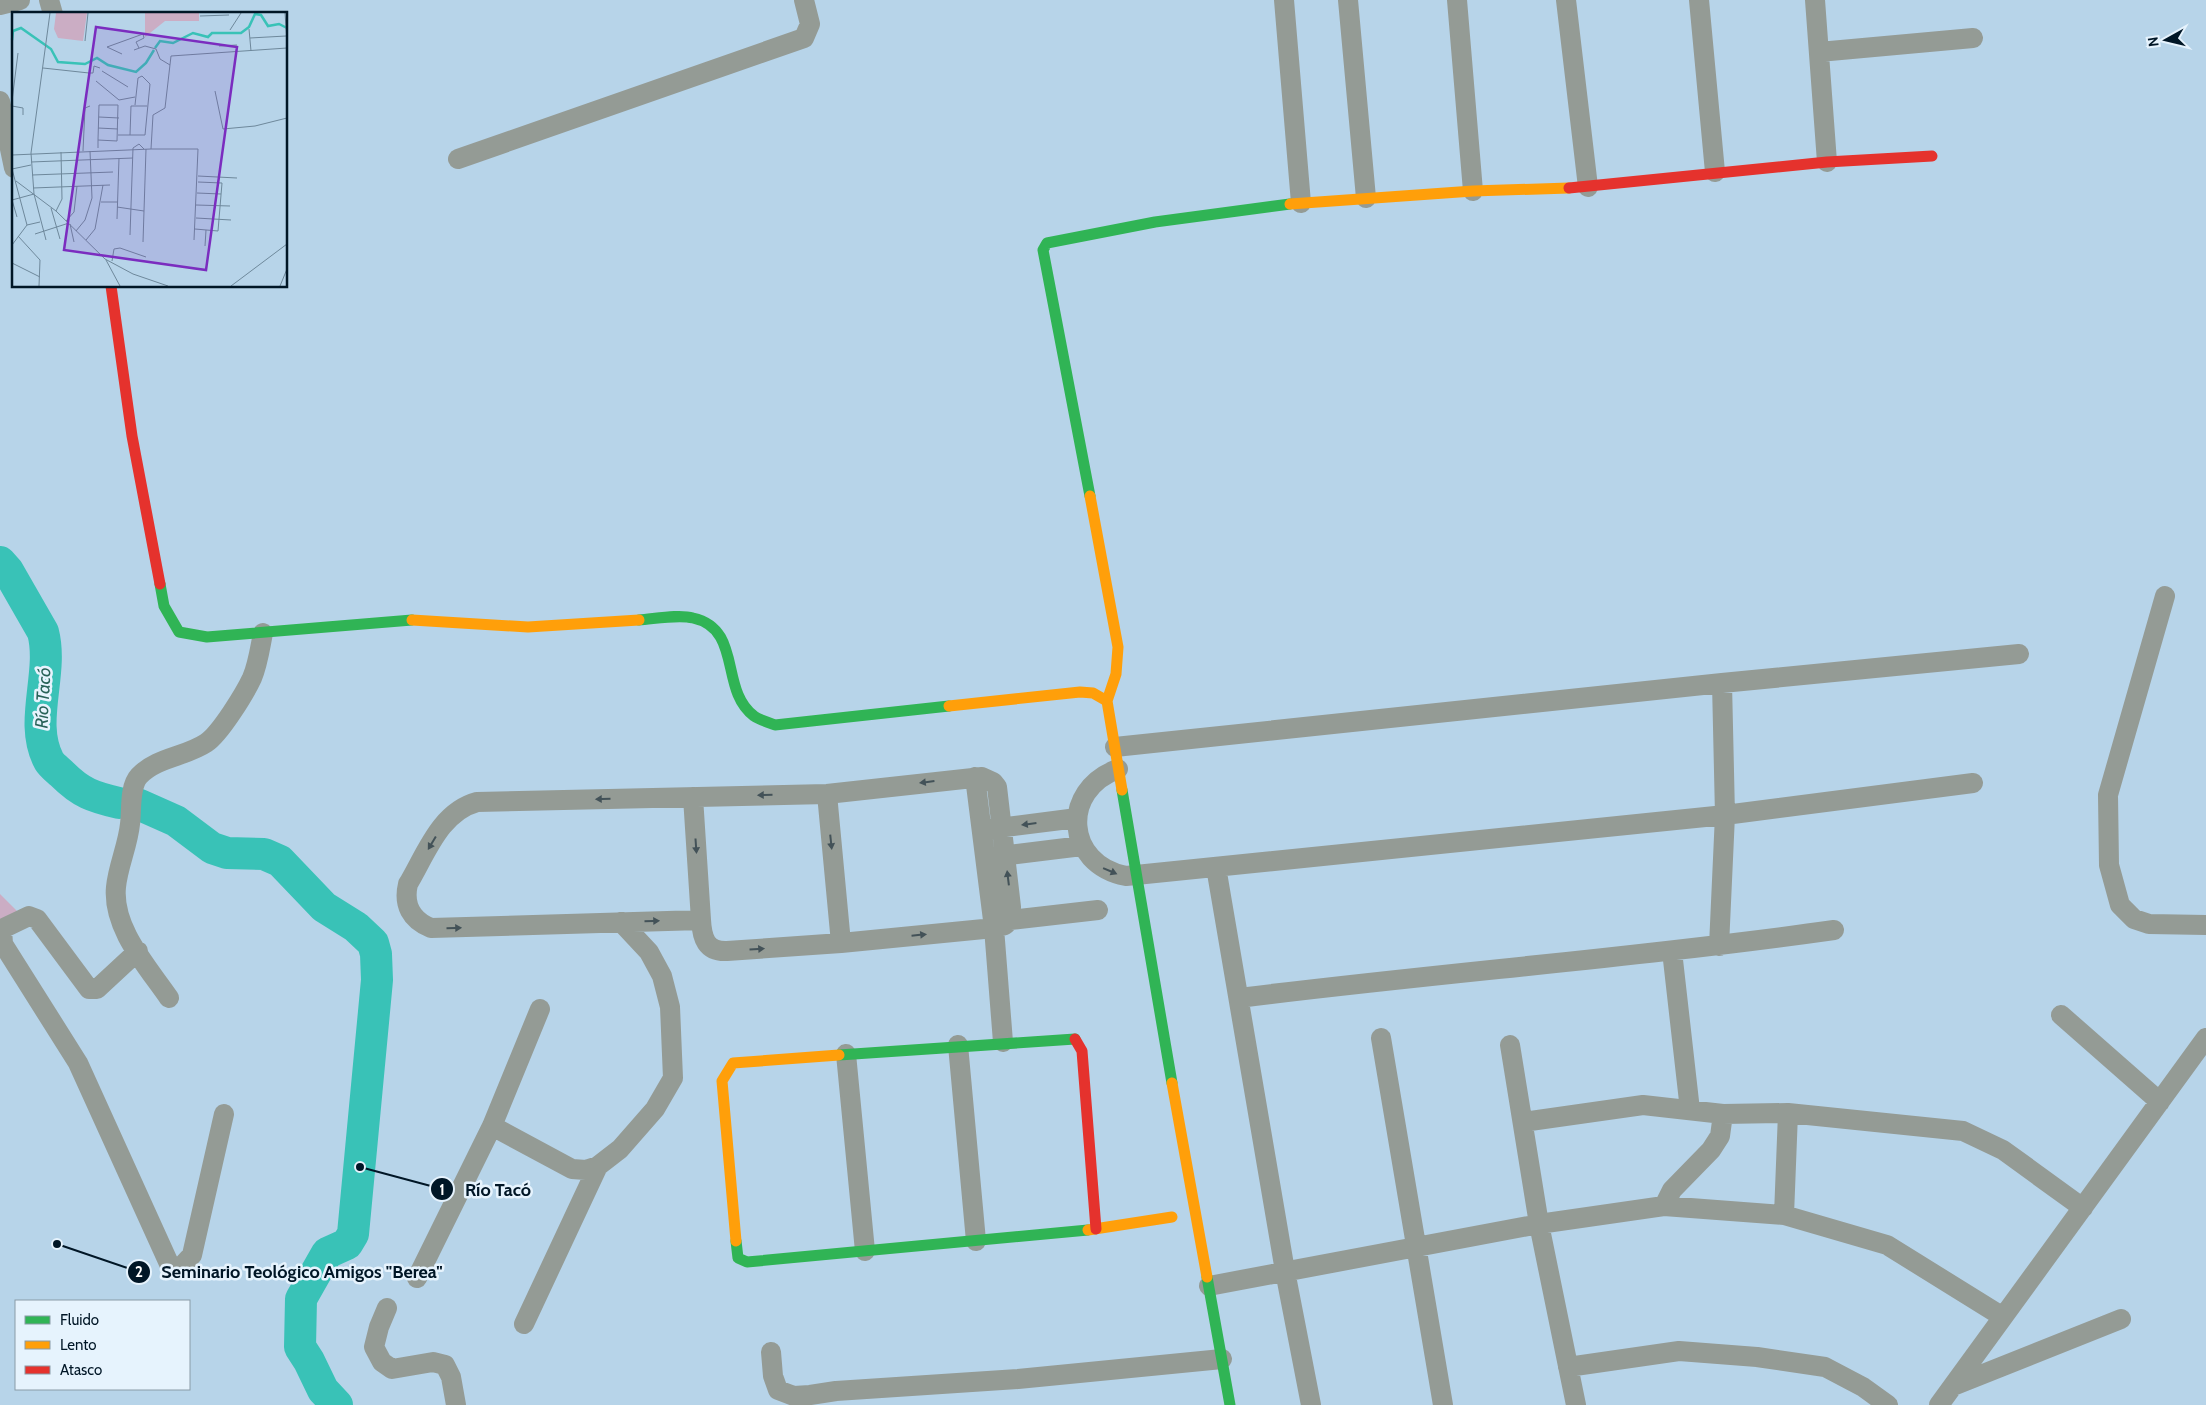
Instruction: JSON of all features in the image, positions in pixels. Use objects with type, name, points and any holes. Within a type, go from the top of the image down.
[{"type":"street","points":[[0,4],[20,0]]},
{"type":"street","points":[[458,159],[804,38],[810,24],[804,0]]},
{"type":"street","points":[[1284,0],[1301,203]]},
{"type":"street","points":[[1348,0],[1366,198]]},
{"type":"street","points":[[1457,0],[1473,191]]},
{"type":"street","points":[[1566,0],[1588,187]]},
{"type":"street","points":[[1699,0],[1715,172]]},
{"type":"street","points":[[1815,0],[1827,162]]},
{"type":"street","points":[[1819,52],[1973,38]]},
{"type":"street","points":[[0,100],[12,158]]},
{"type":"street","points":[[1230,1405],[1107,700],[1116,680],[1119,666],[1118,647],[1043,250],[1047,243],[1055,240],[1128,227],[1301,203],[1473,191],[1588,187],[1715,172],[1827,162],[1932,156]]},
{"type":"street","points":[[111,288],[132,436],[164,606],[179,632],[206,637],[263,634],[403,619],[528,627],[700,618],[714,626],[723,639],[736,692],[744,708],[757,720],[775,725],[1080,692],[1093,693],[1107,700]]},
{"type":"street","points":[[2165,596],[2108,795],[2109,865],[2120,905],[2134,920],[2149,924],[2206,925]]},
{"type":"street","points":[[169,998],[119,918],[115,901],[116,886],[130,826],[133,790],[137,778],[149,767],[207,743],[219,732],[252,677],[263,634]]},
{"type":"street","points":[[1115,747],[1722,682],[2019,654]]},
{"type":"street","points":[[1719,946],[1725,814],[1722,682]]},
{"type":"street","points":[[1118,769],[1101,777],[1086,791],[1077,818],[1079,837],[1082,846],[1096,863],[1105,870],[1115,874],[1137,876],[1725,814],[1973,783]]},
{"type":"street","points":[[975,776],[985,858],[1003,924],[1009,1042]]},
{"type":"street","points":[[701,920],[431,928],[416,920],[411,914],[406,899],[406,892],[408,884],[447,819],[454,812],[477,802],[826,794],[975,776],[987,778],[997,787],[1012,907],[1003,924]]},
{"type":"street","points":[[826,794],[841,943]]},
{"type":"street","points":[[693,797],[702,936],[710,947],[721,952],[841,943],[1003,924],[1098,910]]},
{"type":"street","points":[[982,830],[1077,818]]},
{"type":"street","points":[[985,858],[1082,846]]},
{"type":"street","points":[[1216,868],[1285,1271],[1311,1405]]},
{"type":"street","points":[[138,951],[97,989],[90,990],[33,917],[29,916],[2,930],[3,944],[78,1063],[171,1268],[179,1269],[192,1255],[224,1114]]},
{"type":"street","points":[[492,1126],[572,1169],[586,1170],[598,1166],[620,1149],[655,1109],[673,1078],[670,1007],[662,976],[649,952],[621,922]]},
{"type":"street","points":[[1238,998],[1399,978],[1719,946],[1834,930]]},
{"type":"street","points":[[1672,951],[1690,1110]]},
{"type":"street","points":[[417,1278],[492,1126],[540,1009]]},
{"type":"street","points":[[2061,1015],[2160,1102]]},
{"type":"street","points":[[1096,1228],[1082,1051],[1074,1038],[958,1045],[733,1063],[722,1081],[738,1258],[747,1262],[976,1241],[1096,1228],[1172,1217]]},
{"type":"street","points":[[1381,1038],[1443,1405]]},
{"type":"street","points":[[1946,1398],[2206,1038]]},
{"type":"street","points":[[958,1045],[976,1241]]},
{"type":"street","points":[[1510,1045],[1539,1224],[1576,1405]]},
{"type":"street","points":[[846,1054],[864,1251]]},
{"type":"street","points":[[1523,1122],[1643,1105],[1723,1114],[1788,1113],[1963,1131],[2003,1150],[2083,1208]]},
{"type":"street","points":[[1784,1215],[1788,1113]]},
{"type":"street","points":[[1664,1206],[1672,1190],[1711,1150],[1720,1136],[1723,1114]]},
{"type":"street","points":[[524,1324],[598,1166]]},
{"type":"street","points":[[1209,1286],[1539,1224],[1664,1206],[1784,1215],[1887,1246],[2003,1317]]},
{"type":"street","points":[[388,1308],[379,1327],[374,1347],[382,1362],[392,1369],[433,1362],[445,1365],[451,1377],[456,1405]]},
{"type":"street","points":[[1946,1398],[2121,1319]]},
{"type":"street","points":[[1568,1367],[1679,1351],[1756,1357],[1825,1368],[1863,1387],[1888,1405]]},
{"type":"street","points":[[771,1352],[773,1376],[778,1390],[794,1396],[836,1391],[1018,1379],[1222,1359]]},
{"type":"shaded area","points":[[0,894],[23,917],[0,919]]},
{"type":"waterway","name":"Río Tacó","points":[[0,562],[8,571],[43,632],[46,664],[41,730],[43,746],[49,761],[82,790],[102,799],[119,803]]},
{"type":"waterway","name":"Río Tacó","points":[[140,805],[176,821],[212,848],[227,853],[264,854],[280,861],[324,907],[356,927],[373,943],[376,954],[377,980],[353,1234],[347,1244],[327,1253],[301,1299],[300,1347],[323,1390],[337,1405]]},
{"type":"traffic: fast","points":[[1090,496],[1043,250],[1047,243],[1155,222],[1290,204]]},
{"type":"traffic: fast","points":[[160,584],[164,606],[179,632],[207,637],[412,620]]},
{"type":"traffic: fast","points":[[639,620],[681,616],[709,624],[719,634],[725,647],[737,691],[743,705],[754,716],[775,725],[949,706]]},
{"type":"traffic: fast","points":[[1122,790],[1172,1083]]},
{"type":"traffic: fast","points":[[839,1055],[1075,1039]]},
{"type":"traffic: fast","points":[[736,1241],[738,1258],[747,1262],[1088,1230]]},
{"type":"traffic: fast","points":[[1207,1277],[1230,1405]]},
{"type":"traffic: slow","points":[[1290,204],[1473,191],[1569,188]]},
{"type":"traffic: slow","points":[[1090,496],[1118,647],[1116,674],[1107,701]]},
{"type":"traffic: slow","points":[[412,620],[528,627],[639,620]]},
{"type":"traffic: slow","points":[[949,706],[1080,692],[1093,693],[1107,701],[1122,790]]},
{"type":"traffic: slow","points":[[736,1241],[722,1081],[733,1063],[839,1055]]},
{"type":"traffic: slow","points":[[1172,1083],[1207,1277]]},
{"type":"traffic: slow","points":[[1088,1230],[1172,1217]]},
{"type":"traffic: jam","points":[[1569,188],[1827,162],[1932,156]]},
{"type":"traffic: jam","points":[[111,288],[132,436],[160,584]]},
{"type":"traffic: jam","points":[[1075,1039],[1082,1051],[1096,1229]]},
{"type":"place","name":"Río Tacó","points":[[360,1167]]},
{"type":"place","name":"Seminario Teológico Amigos \"Berea\"","points":[[57,1244]]}]
